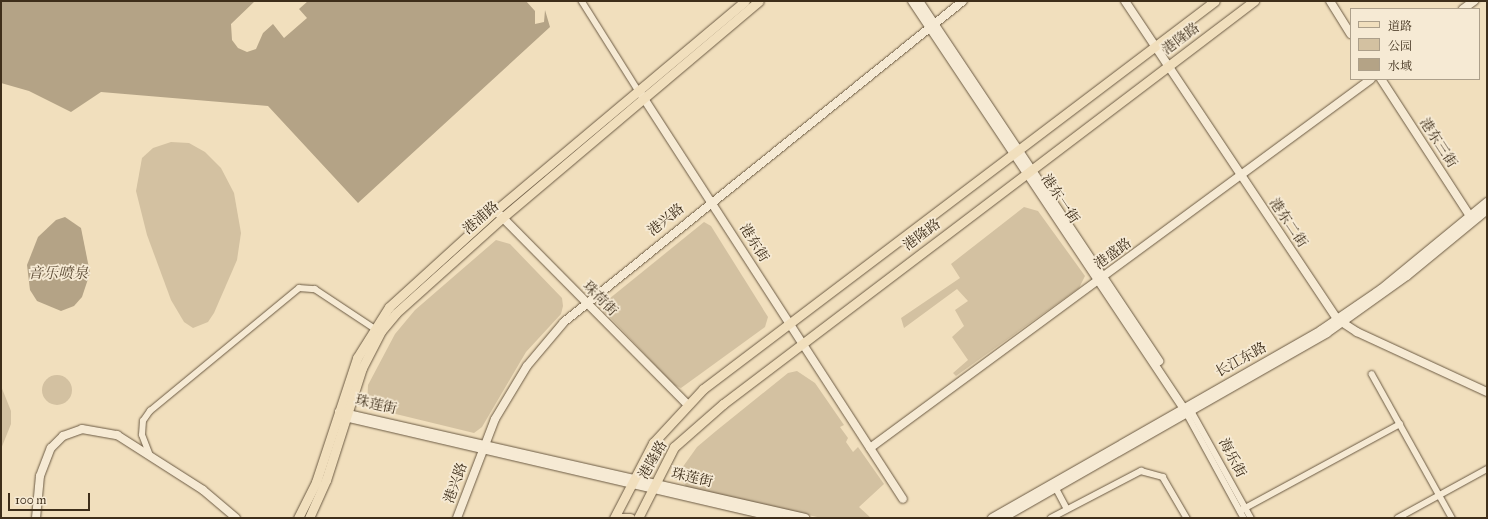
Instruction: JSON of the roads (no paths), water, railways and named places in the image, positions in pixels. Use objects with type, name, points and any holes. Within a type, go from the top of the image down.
[{"type":"main road","name":"港浦路","points":[[298,518],[316,482],[362,368],[381,331],[409,300],[744,1]]},
{"type":"main road","name":"港浦路","points":[[309,518],[326,480],[357,358],[374,328],[402,294],[495,211],[759,1]]},
{"type":"main road","name":"港东一街","points":[[912,1],[932,26],[1187,408]]},
{"type":"main road","name":"港东一街","points":[[919,1],[932,26]]},
{"type":"main road","name":"港兴路","points":[[457,518],[484,446],[527,366],[564,322],[711,201],[963,1]]},
{"type":"main road","name":"港东二街","points":[[1125,1],[1241,177],[1340,321]]},
{"type":"main road","name":"港隆路","points":[[616,518],[632,480],[653,442],[687,404],[1215,1]]},
{"type":"main road","name":"港隆路","points":[[638,518],[674,447],[723,404],[1254,1]]},
{"type":"main road","points":[[1330,1],[1350,32]]},
{"type":"main road","points":[[1464,8],[1474,1]]},
{"type":"main road","name":"港盛路","points":[[870,448],[1241,177],[1370,80]]},
{"type":"main road","name":"港东三街","points":[[1382,80],[1472,218]]},
{"type":"main road","name":"港东街","points":[[641,94],[903,499]]},
{"type":"main road","name":"长江东路","points":[[992,518],[1340,321],[1472,218],[1487,202]]},
{"type":"main road","name":"长江东路","points":[[1472,218],[1487,210]]},
{"type":"main road","name":"珠荷街","points":[[495,211],[687,404]]},
{"type":"main road","points":[[1340,321],[1487,392]]},
{"type":"main road","name":"长江东路","points":[[1003,518],[1187,408]]},
{"type":"main road","name":"珠莲街","points":[[344,414],[805,518]]},
{"type":"main road","points":[[36,518],[44,461],[63,436],[82,429],[100,429],[117,435],[203,490],[236,518]]},
{"type":"main road","name":"珠莲街","points":[[654,485],[779,518]]},
{"type":"main road","points":[[616,518],[630,518]]},
{"type":"street","name":"港东街","points":[[582,1],[641,94]]},
{"type":"street","points":[[150,456],[142,435],[143,421],[150,412],[299,288],[314,289],[374,328]]},
{"type":"street","points":[[1372,374],[1452,518]]},
{"type":"street","name":"海乐街","points":[[1187,408],[1243,509],[1251,518]]},
{"type":"street","points":[[1243,509],[1400,424]]},
{"type":"street","points":[[1398,518],[1487,469]]},
{"type":"street","points":[[1051,518],[1141,471],[1164,477],[1187,518]]},
{"type":"street","points":[[1055,486],[1067,509]]},
{"type":"street","name":"海乐街","points":[[1243,509],[1244,518]]},
{"type":"water","points":[[1,1],[255,1],[231,24],[232,40],[238,48],[247,52],[256,49],[263,33],[273,24],[284,38],[307,18],[299,9],[308,1],[526,1],[535,11],[535,24],[544,22],[545,10],[550,27],[358,203],[268,106],[101,92],[71,112],[29,91],[1,83]]},
{"type":"water","name":"音乐喷泉","points":[[65,217],[81,228],[90,273],[82,297],[74,306],[61,311],[37,301],[30,290],[27,265],[38,237],[56,220]]}]
